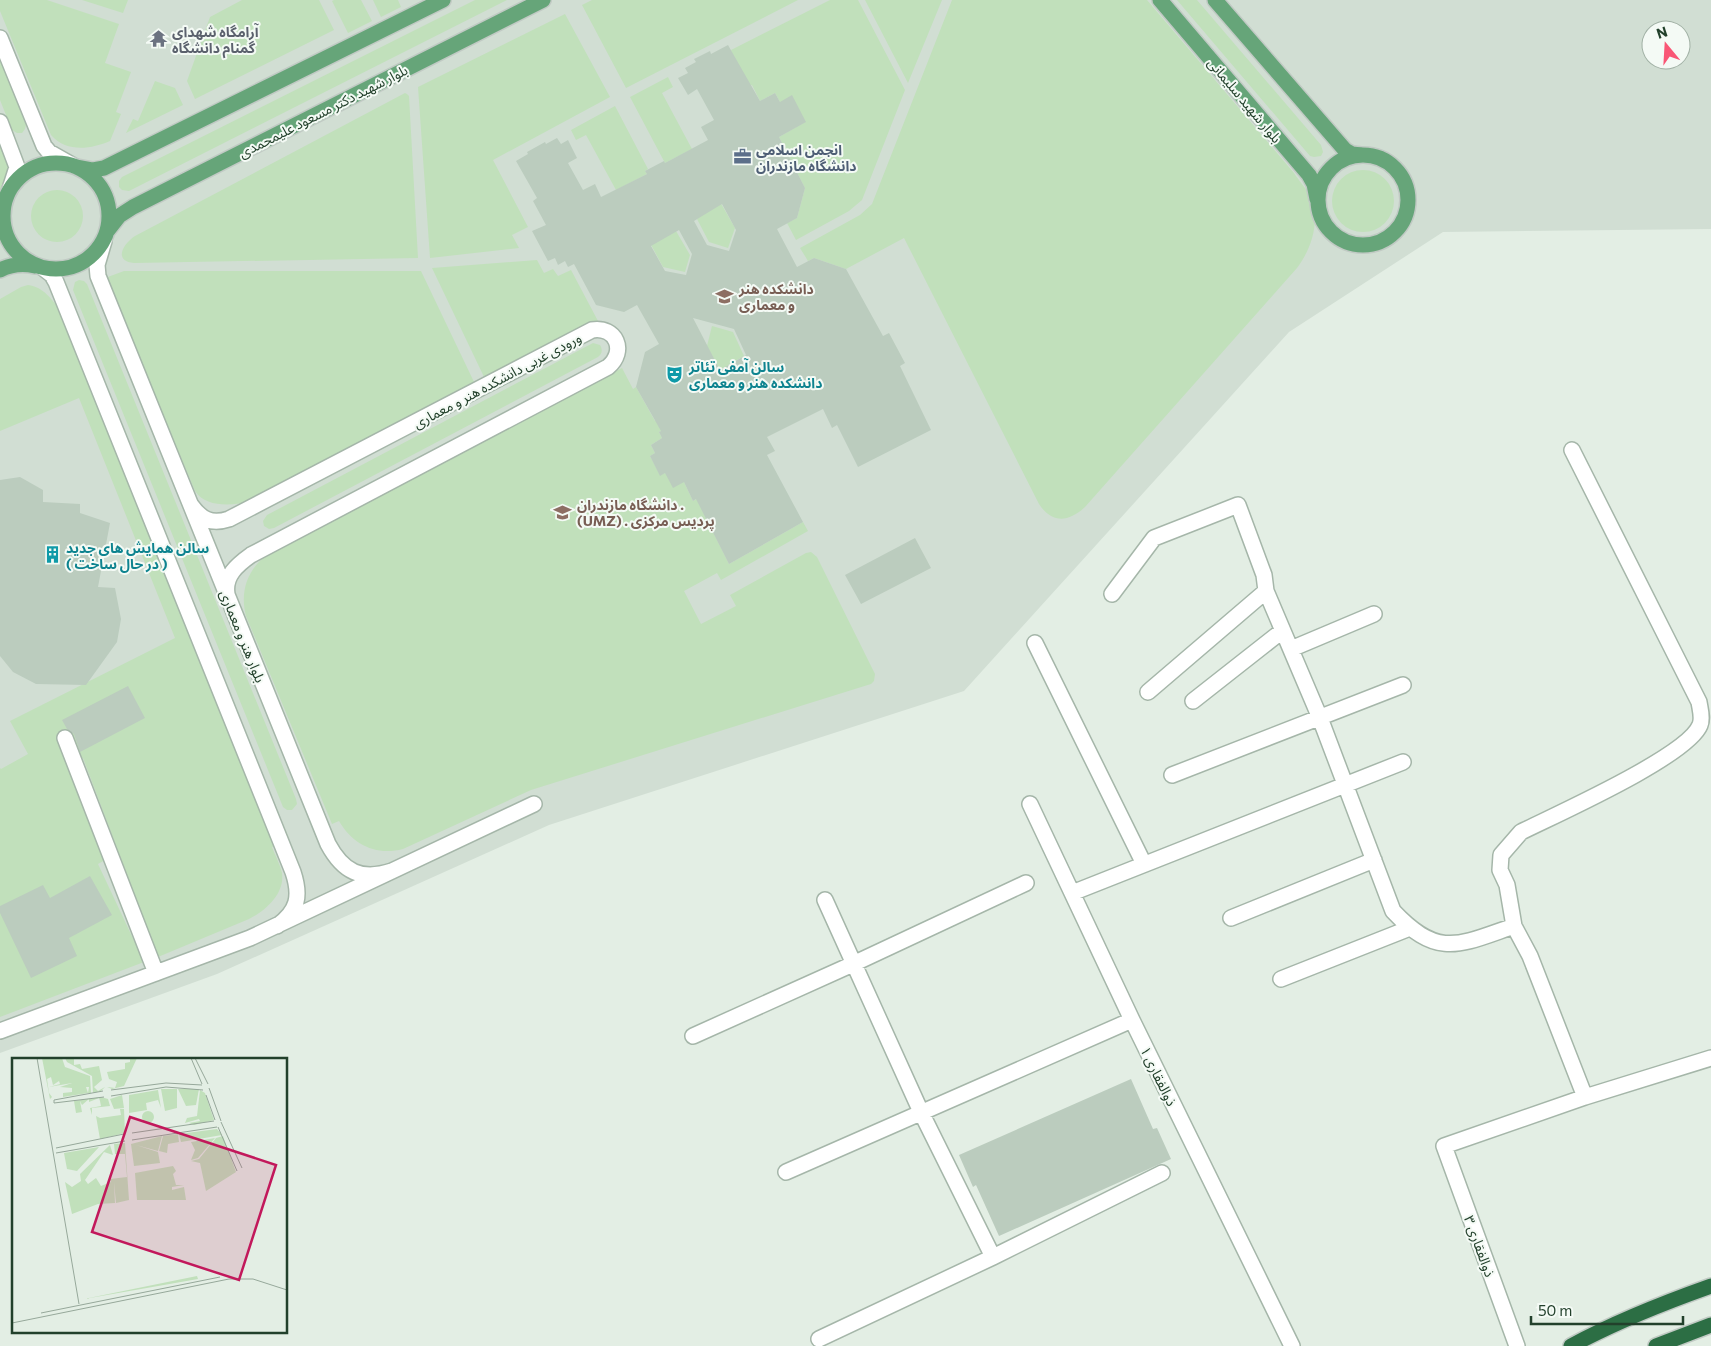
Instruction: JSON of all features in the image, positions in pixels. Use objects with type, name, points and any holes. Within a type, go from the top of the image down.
[{"type":"highway","points":[[1571,1346],[1663,1303],[1711,1286]]},
{"type":"highway","points":[[1656,1346],[1711,1324]]},
{"type":"main road","points":[[41,267],[27,261],[18,254],[4,229],[5,199],[22,176],[37,167],[54,163],[90,170],[104,168],[443,0]]},
{"type":"main road","name":"بلوار شهید دکتر مسعود علیمحمدی","points":[[106,236],[119,216],[133,207],[543,0]]},
{"type":"main road","name":"بلوار شهید سلیمانی","points":[[1160,0],[1309,175],[1314,184],[1318,206]]},
{"type":"main road","points":[[1215,0],[1345,150],[1352,154],[1376,158],[1389,164],[1398,173],[1405,185],[1408,205],[1404,218],[1397,230],[1386,239],[1374,244],[1353,244],[1340,239],[1330,231],[1322,219],[1318,206],[1320,186],[1332,168],[1349,158],[1363,156]]},
{"type":"main road","points":[[0,270],[25,263],[61,269],[78,265],[93,255],[106,236],[110,212],[108,201],[103,190],[92,176],[74,166]]},
{"type":"street","points":[[0,38],[44,146],[49,152],[74,166]]},
{"type":"street","points":[[0,122],[17,167],[5,199]]},
{"type":"street","name":"بلوار هنر و معماری","points":[[106,236],[97,265],[98,276],[328,844],[334,856],[343,866],[361,875],[375,876],[392,871]]},
{"type":"street","points":[[41,267],[52,275],[56,282],[293,872],[297,886],[297,900],[291,914],[277,926]]},
{"type":"street","name":"ورودی غربی دانشکده هنر و معماری","points":[[190,505],[206,520],[217,522],[229,519],[592,330],[604,330],[614,338],[617,344],[616,357],[608,367],[251,555],[239,564],[230,575],[226,587],[227,594]]},
{"type":"street","points":[[1572,450],[1699,702],[1700,724],[1694,736],[1672,753],[1632,776],[1521,832],[1501,855],[1500,870],[1507,885],[1514,926],[1530,956],[1585,1096],[1711,1058]]},
{"type":"street","points":[[1112,594],[1154,538],[1238,505],[1264,575],[1266,591],[1320,718],[1393,911],[1422,937],[1451,945],[1468,942],[1514,926]]},
{"type":"street","points":[[1148,692],[1266,591]]},
{"type":"street","points":[[1291,649],[1374,614]]},
{"type":"street","points":[[1193,701],[1282,632]]},
{"type":"street","points":[[1035,643],[1144,864]]},
{"type":"street","points":[[1172,775],[1403,685]]},
{"type":"street","points":[[65,738],[156,973]]},
{"type":"street","points":[[1072,893],[1403,762]]},
{"type":"street","points":[[0,1031],[250,938],[534,804]]},
{"type":"street","name":"ذوالفقاری ۱","points":[[1030,804],[1132,1020],[1292,1346]]},
{"type":"street","points":[[1231,918],[1374,860]]},
{"type":"street","points":[[692,1036],[854,964],[1026,883]]},
{"type":"street","points":[[825,900],[922,1112],[993,1258]]},
{"type":"street","points":[[1281,979],[1410,928]]},
{"type":"street","points":[[786,1172],[1132,1020]]},
{"type":"street","name":"ذوالفقاری ۳","points":[[1516,1346],[1444,1146],[1585,1096]]},
{"type":"street","points":[[819,1339],[993,1258],[1162,1173]]},
{"type":"shaded area","name":"دانشگاه مازندران . (UMZ) . پردیس مرکزی","points":[[0,0],[1711,0],[1711,229],[1443,232],[1289,332],[964,691],[549,825],[217,974],[0,1053]]},
{"type":"green space","points":[[0,0],[47,0],[119,24],[105,63],[131,72],[116,112],[121,114],[110,141],[95,146],[79,148],[64,145],[51,135],[0,11]]},
{"type":"green space","points":[[82,0],[128,0],[123,13]]},
{"type":"green space","points":[[242,0],[319,0],[334,30],[195,99],[187,81],[210,17]]},
{"type":"green space","points":[[361,0],[372,21],[348,33],[332,1]]},
{"type":"green space","points":[[373,0],[398,0],[401,7],[381,17]]},
{"type":"green space","points":[[475,0],[507,0],[129,191],[122,190],[119,187],[119,181],[122,177]]},
{"type":"green space","points":[[592,0],[798,0],[626,88],[582,5]]},
{"type":"green space","points":[[830,0],[858,0],[905,90],[862,200],[849,211],[796,240],[787,223],[797,218],[805,188],[779,137],[805,122],[780,102],[775,93],[760,101],[752,85],[741,91],[731,50]]},
{"type":"green space","points":[[865,0],[942,0],[908,83]]},
{"type":"green space","points":[[952,0],[1147,0],[1294,173],[1310,196],[1313,205],[1315,224],[1311,243],[1297,268],[1085,507],[1067,518],[1055,518],[1049,515],[1039,504],[904,238],[846,269],[814,258],[808,261],[800,248],[860,215],[872,204]]},
{"type":"green space","points":[[1177,0],[1197,0],[1321,145],[1323,152],[1321,156],[1310,156]]},
{"type":"green space","points":[[565,14],[610,97],[493,160],[528,227],[512,235],[519,248],[430,258],[418,87]]},
{"type":"green space","points":[[0,59],[26,125],[22,133],[12,130],[0,100]]},
{"type":"green space","points":[[668,77],[673,87],[662,93],[692,149],[665,163],[630,97]]},
{"type":"green space","points":[[155,81],[175,88],[183,105],[126,133],[133,119],[138,121]]},
{"type":"green space","points":[[405,93],[409,96],[418,258],[134,263],[128,262],[122,256],[127,243],[135,236]]},
{"type":"green space","points":[[615,106],[648,169],[645,171],[647,174],[616,190],[586,135],[576,140],[571,130]]},
{"type":"green space","points":[[0,133],[9,166],[6,184],[0,201]]},
{"type":"green space","points":[[1357,170],[1369,170],[1385,179],[1392,189],[1394,201],[1392,213],[1385,223],[1369,232],[1357,232],[1346,227],[1337,218],[1332,207],[1332,195],[1337,184],[1346,175]]},
{"type":"green space","points":[[52,190],[62,190],[76,197],[83,211],[83,221],[76,235],[62,242],[52,242],[42,238],[35,231],[31,221],[31,211],[35,201],[42,194]]},
{"type":"green space","points":[[719,200],[735,228],[728,248],[709,242],[697,219]]},
{"type":"green space","points":[[676,231],[690,255],[685,272],[663,267],[649,241]]},
{"type":"green space","points":[[537,260],[544,273],[553,269],[558,276],[571,270],[598,321],[485,379],[432,268]]},
{"type":"green space","points":[[124,271],[421,271],[475,384],[251,501],[228,505],[213,503],[200,497],[195,491],[105,278]]},
{"type":"green space","points":[[79,280],[87,284],[296,799],[297,804],[292,810],[287,810],[283,807],[73,290],[75,282]]},
{"type":"green space","points":[[28,285],[43,291],[61,311],[275,846],[272,847],[282,873],[282,881],[273,901],[255,916],[158,957],[83,758],[78,759],[105,860],[98,864],[144,962],[0,1017],[0,768],[28,754],[10,721],[175,638],[79,398],[0,431],[0,299]]},
{"type":"green space","points":[[712,326],[733,332],[744,356],[728,365],[731,371],[723,376],[707,346]]},
{"type":"green space","points":[[593,343],[601,347],[602,352],[598,357],[274,528],[269,529],[264,526],[263,521],[267,515]]},
{"type":"green space","points":[[622,368],[633,389],[636,387],[655,421],[679,408],[684,418],[659,432],[662,438],[651,445],[655,453],[650,456],[660,475],[665,473],[684,482],[693,501],[709,492],[710,526],[729,564],[803,522],[808,531],[721,580],[717,573],[684,591],[701,624],[736,606],[730,595],[811,552],[817,557],[875,674],[874,681],[871,684],[531,790],[403,849],[384,851],[366,847],[351,836],[339,821],[332,824],[246,616],[244,606],[245,588],[252,571],[272,551]]},
{"type":"building","points":[[728,45],[760,101],[775,93],[780,102],[792,95],[806,122],[779,137],[805,188],[797,218],[777,229],[797,267],[814,258],[846,269],[883,336],[889,333],[905,363],[900,366],[931,430],[858,467],[837,425],[832,428],[823,409],[767,437],[775,451],[767,455],[803,522],[729,564],[696,499],[693,501],[684,482],[673,488],[665,473],[660,476],[650,456],[655,453],[651,445],[662,438],[659,432],[661,431],[636,387],[645,352],[659,344],[637,305],[624,312],[596,305],[574,264],[568,267],[565,261],[558,265],[555,258],[548,261],[532,231],[546,225],[533,201],[537,198],[516,161],[545,142],[546,144],[557,138],[561,144],[568,140],[577,158],[568,163],[583,190],[595,184],[601,197],[647,174],[645,171],[664,161],[665,163],[708,140],[701,127],[714,120],[697,89],[688,95],[678,78],[688,73],[685,68],[696,62],[694,59],[710,51],[711,54]],"holes":[[[722,204],[736,230],[729,251],[707,245],[694,221]],[[679,230],[692,254],[686,275],[665,271],[651,246]],[[693,318],[734,329],[746,355],[720,370]]]},
{"type":"building","name":"سالن همایش های جدید ( در حال ساخت )","points":[[20,477],[43,490],[43,502],[80,504],[80,513],[110,523],[98,587],[115,588],[121,619],[117,642],[86,685],[36,684],[13,672],[0,656],[0,480]]},
{"type":"building","points":[[915,538],[931,568],[861,604],[845,575]]},
{"type":"building","points":[[128,686],[145,718],[80,752],[74,734],[67,729],[62,720]]},
{"type":"building","points":[[90,876],[112,915],[69,938],[77,956],[31,978],[0,913],[0,906],[43,885],[50,898]]},
{"type":"building","points":[[1131,1079],[1153,1129],[1157,1128],[1171,1159],[999,1236],[976,1185],[973,1187],[959,1155]]},
{"type":"place","name":"آرامگاه شهدای گمنام دانشگاه","points":[[158,39]]},
{"type":"place","name":"انجمن اسلامی دانشگاه مازندران","points":[[742,157]]},
{"type":"place","name":"دانشکده هنر و معماری","points":[[725,296]]},
{"type":"place","name":"سالن آمفی تئاتر دانشکده هنر و معماری","points":[[675,374]]},
{"type":"place","name":"دانشگاه مازندران . (UMZ) . پردیس مرکزی","points":[[563,512]]},
{"type":"place","name":"سالن همایش های جدید ( در حال ساخت )","points":[[52,555]]}]
